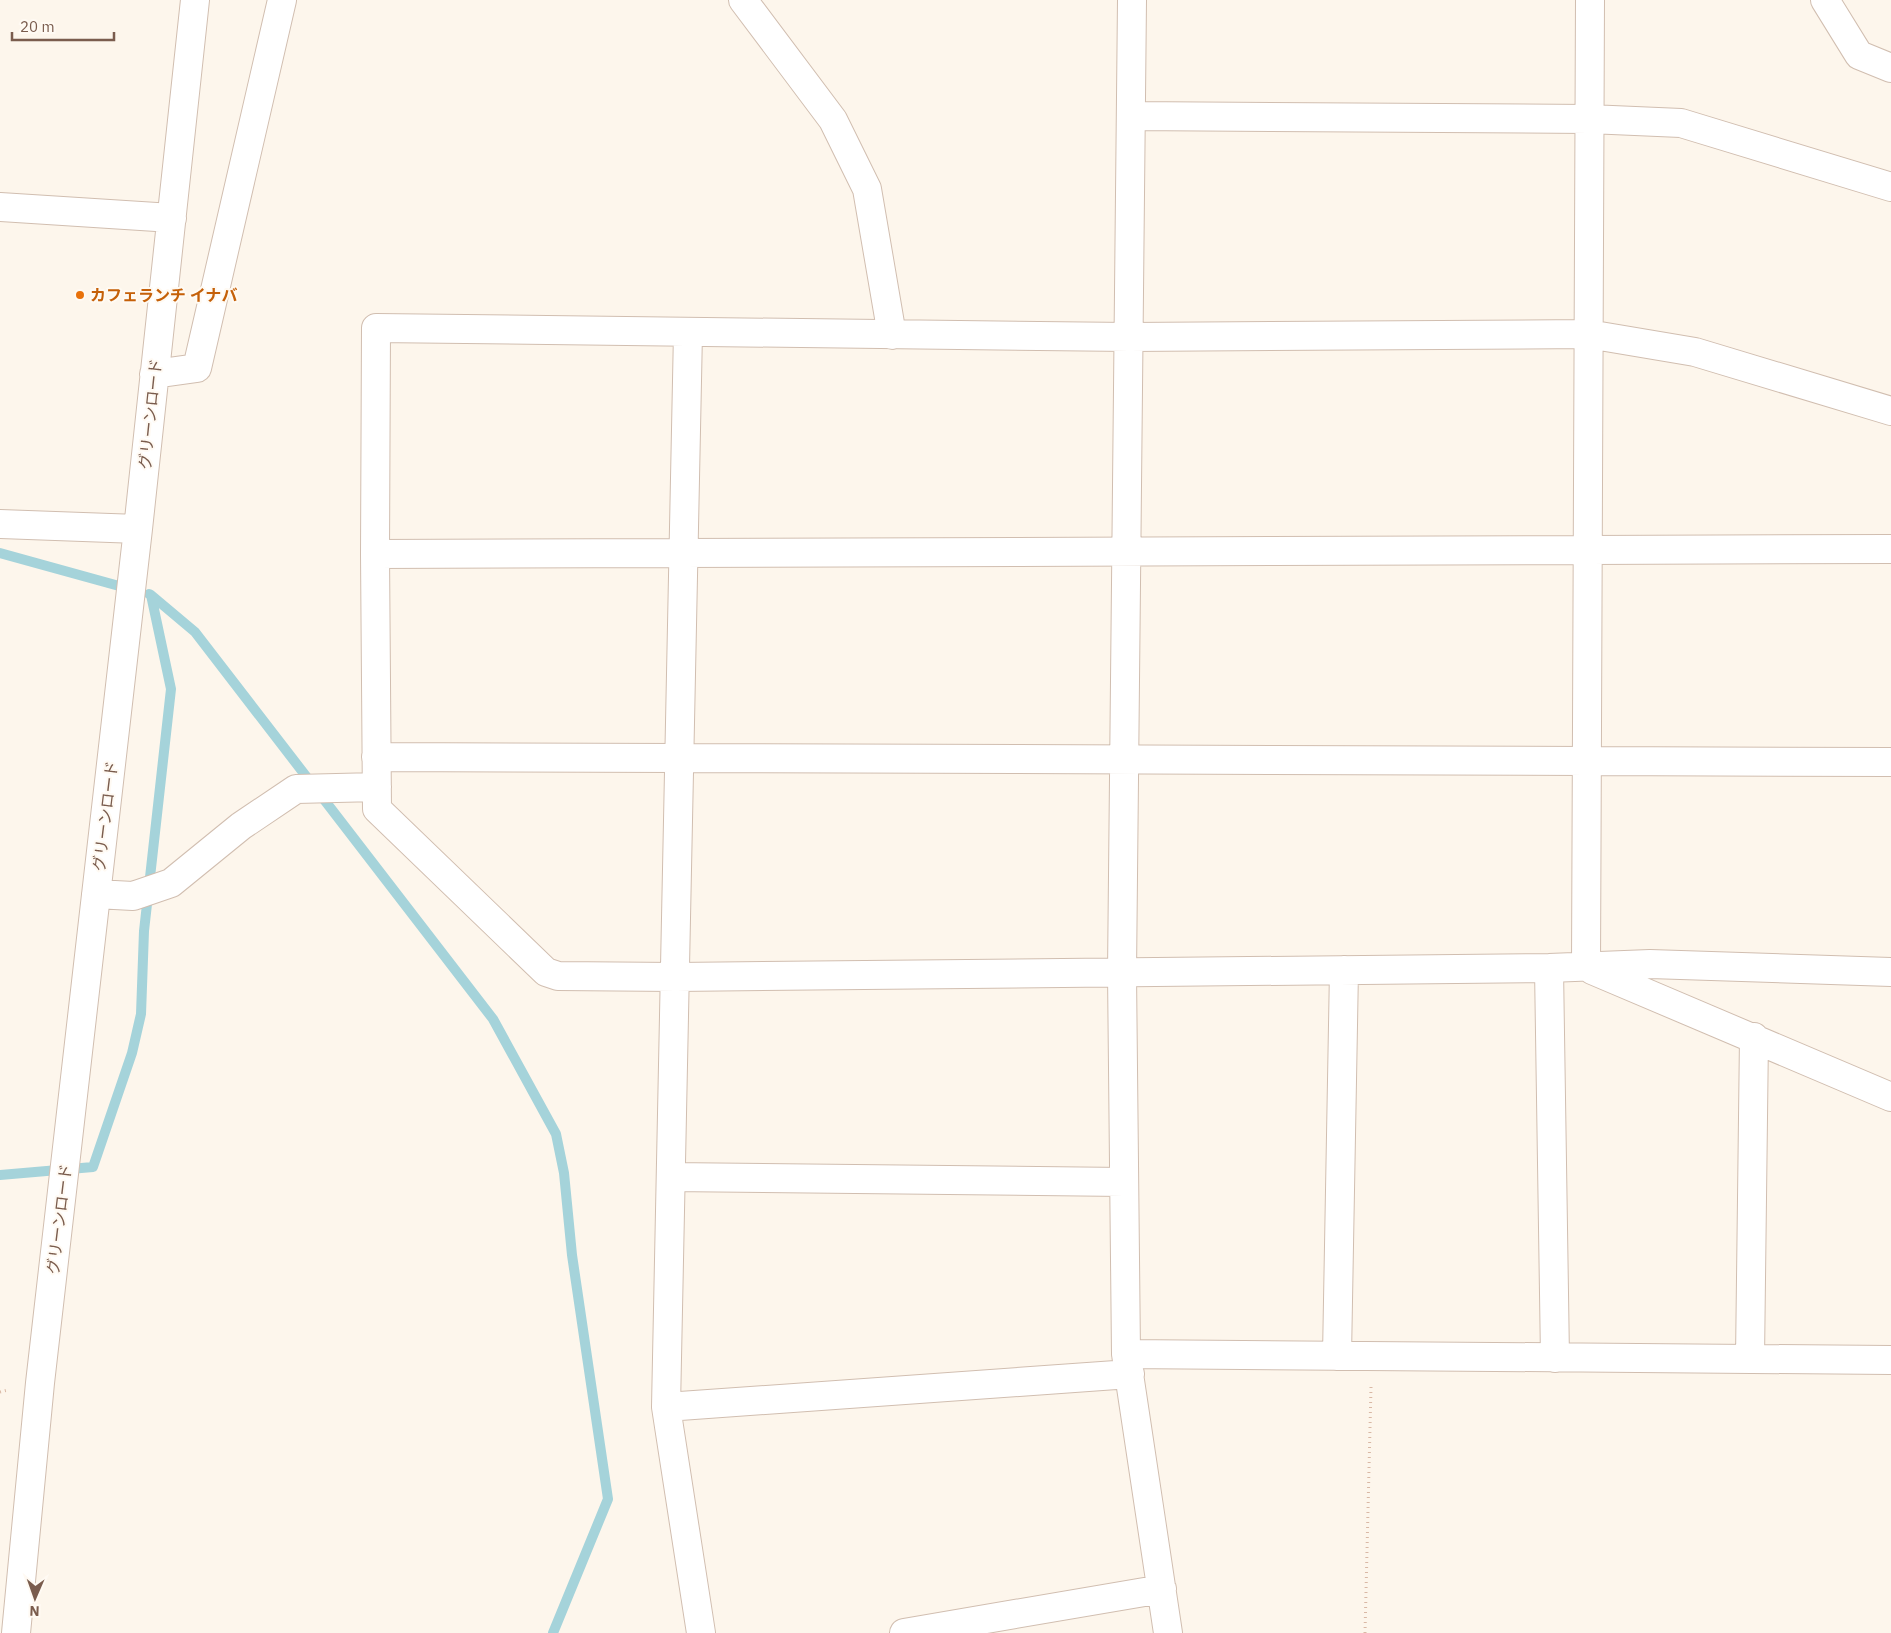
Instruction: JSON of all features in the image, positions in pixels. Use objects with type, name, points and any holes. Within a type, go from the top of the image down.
[{"type":"street","name":"グリーンロード","points":[[16,1633],[40,1383],[138,529],[195,0]]},
{"type":"street","points":[[154,374],[197,368],[282,0]]},
{"type":"street","points":[[743,0],[833,120],[867,189],[892,334]]},
{"type":"street","points":[[1132,0],[1122,973],[1128,1364],[1168,1633]]},
{"type":"street","points":[[1586,967],[1590,0]]},
{"type":"street","points":[[1825,0],[1859,55],[1891,68]]},
{"type":"street","points":[[1131,116],[1590,119],[1682,123],[1891,187]]},
{"type":"street","points":[[0,207],[172,218]]},
{"type":"street","points":[[1891,411],[1696,352],[1588,334],[1129,336],[376,328],[377,809],[546,972],[558,976],[676,977],[1549,968],[1650,964],[1891,972]]},
{"type":"street","points":[[688,332],[666,1407],[701,1633]]},
{"type":"street","points":[[0,524],[138,529]]},
{"type":"street","points":[[375,554],[1891,549]]},
{"type":"street","points":[[376,757],[1891,762]]},
{"type":"street","points":[[96,894],[133,896],[171,883],[241,826],[296,789],[377,787]]},
{"type":"street","points":[[1586,967],[1891,1097]]},
{"type":"street","points":[[1549,968],[1555,1358]]},
{"type":"street","points":[[1337,1356],[1344,970]]},
{"type":"street","points":[[1750,1359],[1754,1037]]},
{"type":"street","points":[[671,1177],[1124,1182]]},
{"type":"street","points":[[666,1407],[1128,1364],[1337,1356],[1891,1360]]},
{"type":"street","points":[[904,1633],[1162,1590]]},
{"type":"path","points":[[1365,1633],[1372,1356]]},
{"type":"waterway","points":[[0,553],[130,589]]},
{"type":"waterway","points":[[0,1175],[93,1167],[132,1053],[141,1014],[144,931],[171,689],[151,595],[149,594]]},
{"type":"waterway","points":[[151,595],[195,632],[493,1019],[556,1134],[564,1173],[572,1255],[608,1499],[553,1633]]},
{"type":"place","name":"カフェランチ イナバ","points":[[80,295]]}]
